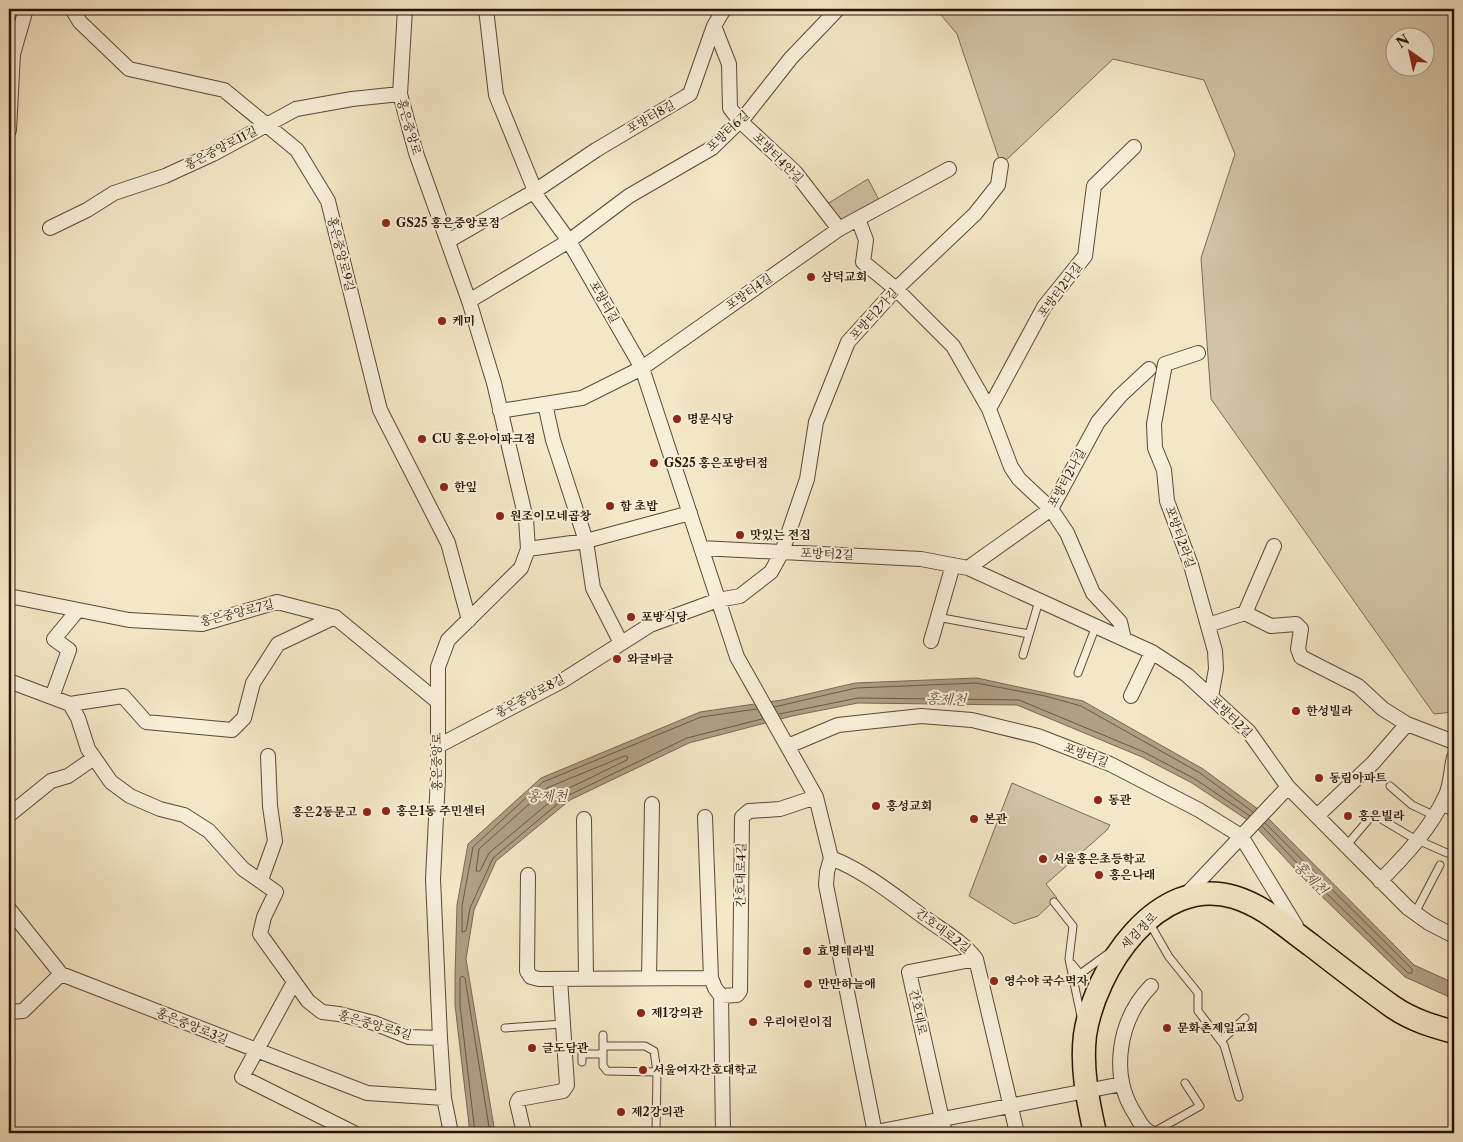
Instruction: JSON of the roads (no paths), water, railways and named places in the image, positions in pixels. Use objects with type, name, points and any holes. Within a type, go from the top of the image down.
[{"type":"main road","name":"세검정로","points":[[1095,1133],[1086,1090],[1085,1033],[1094,1002],[1109,969],[1140,927],[1164,907],[1195,894],[1216,894],[1246,901],[1262,908],[1408,1017],[1429,1026],[1454,1032]]},
{"type":"street","points":[[9,130],[13,54],[26,9]]},
{"type":"street","name":"홍은중앙로9길","points":[[72,9],[80,22],[130,69],[224,90],[297,150],[328,200],[380,410],[448,543],[469,620]]},
{"type":"street","name":"홍은중앙로","points":[[405,9],[400,94],[416,152],[469,301],[500,411],[526,519],[528,549],[521,568],[448,640],[438,667],[438,746],[433,879],[444,1098],[451,1133]]},
{"type":"street","name":"포방터길","points":[[486,9],[496,95],[535,191],[569,240],[642,368],[737,657],[785,740],[838,725],[876,719],[921,716],[972,720],[1038,736],[1110,764],[1199,810],[1242,835],[1290,919],[1314,948]]},
{"type":"street","name":"포방터8길","points":[[535,191],[596,150],[690,94],[714,26],[724,9]]},
{"type":"street","name":"포방터6길","points":[[569,240],[629,196],[712,148],[740,121],[792,58],[838,10]]},
{"type":"street","name":"포방터4안길","points":[[714,26],[729,64],[730,108],[740,121],[795,172],[839,229]]},
{"type":"street","name":"홍은중앙로11길","points":[[50,228],[87,210],[114,193],[165,176],[267,126],[296,109],[352,99],[400,94]]},
{"type":"street","name":"포방터2다길","points":[[989,409],[1044,307],[1085,256],[1094,186],[1134,147]]},
{"type":"street","name":"포방터2가길","points":[[782,552],[807,479],[816,422],[848,342],[896,289],[975,214],[998,185],[1001,165]]},
{"type":"street","name":"포방터4길","points":[[642,368],[839,229],[949,169]]},
{"type":"street","points":[[448,241],[535,191]]},
{"type":"street","points":[[858,219],[866,240],[863,262],[896,289],[953,346],[989,409],[1011,467],[1019,479],[1051,509],[1067,533],[1093,593],[1120,622],[1124,639]]},
{"type":"street","points":[[469,301],[569,240]]},
{"type":"street","name":"포방터2라길","points":[[1198,353],[1165,364],[1154,424],[1155,448],[1164,470],[1167,500],[1191,565],[1215,651],[1216,669],[1210,697]]},
{"type":"street","points":[[500,411],[582,398],[642,368]]},
{"type":"street","name":"포방터2나길","points":[[968,568],[1051,509],[1098,422],[1120,396],[1149,369]]},
{"type":"street","points":[[545,404],[553,440],[586,540],[593,588],[621,643]]},
{"type":"street","points":[[528,549],[586,540],[690,513]]},
{"type":"street","points":[[1244,613],[1274,546]]},
{"type":"street","name":"포방터2길","points":[[701,548],[902,558],[968,568],[1152,652],[1187,675],[1248,732],[1288,787],[1380,881],[1415,913],[1454,936]]},
{"type":"street","points":[[718,600],[740,596],[771,572],[782,552]]},
{"type":"street","points":[[930,641],[953,565]]},
{"type":"street","name":"홍은중앙로7길","points":[[9,596],[128,620],[202,624],[278,602],[335,617],[437,701]]},
{"type":"street","name":"홍은중앙로8길","points":[[438,746],[562,681],[650,625],[718,600]]},
{"type":"street","points":[[52,698],[69,650],[54,639],[78,610]]},
{"type":"street","points":[[1208,625],[1244,613],[1271,626],[1289,623],[1298,625],[1301,629],[1298,649],[1301,657],[1358,686],[1383,709],[1407,724],[1454,742]]},
{"type":"street","points":[[9,681],[70,704],[123,696],[146,722],[232,730],[244,718],[253,682],[278,644],[335,617]]},
{"type":"street","points":[[1131,696],[1152,652]]},
{"type":"street","name":"홍은중앙로5길","points":[[70,704],[78,718],[88,749],[111,782],[130,796],[160,809],[184,815],[209,831],[243,869],[276,892],[264,917],[260,934],[308,1002],[322,1012],[339,1014],[374,1023],[409,1037],[440,1038]]},
{"type":"street","points":[[1317,816],[1369,767],[1407,724]]},
{"type":"street","points":[[785,740],[816,797],[831,858],[826,886],[874,1133],[1122,1084]]},
{"type":"street","points":[[261,880],[275,841],[270,806],[268,756]]},
{"type":"street","points":[[1380,881],[1417,840],[1436,811],[1446,794],[1454,757]]},
{"type":"street","points":[[9,815],[51,781],[68,776],[94,758]]},
{"type":"street","points":[[1184,898],[1288,787]]},
{"type":"street","name":"간호대로4길","points":[[721,996],[737,995],[740,991],[743,815],[748,811],[780,809],[816,797]]},
{"type":"street","points":[[649,978],[652,804]]},
{"type":"street","points":[[705,817],[711,978],[721,996],[723,1133]]},
{"type":"street","points":[[584,819],[586,978]]},
{"type":"street","name":"간호대로2길","points":[[831,858],[849,865],[882,886],[964,946],[976,959],[1017,1133]]},
{"type":"street","points":[[528,875],[528,971],[535,978],[711,978]]},
{"type":"street","name":"홍은중앙로3길","points":[[9,910],[61,974],[257,1052]]},
{"type":"street","name":"간호대로","points":[[945,1133],[909,972],[976,959]]},
{"type":"street","points":[[9,1012],[23,1011],[61,974]]},
{"type":"street","points":[[524,1133],[517,1103],[520,1099],[563,1091],[566,1088],[560,979]]},
{"type":"street","points":[[294,982],[242,1077],[354,1133]]},
{"type":"street","points":[[1151,986],[1134,1007],[1126,1025],[1121,1057],[1122,1084],[1127,1100],[1146,1130],[1152,1133]]},
{"type":"street","points":[[257,1052],[367,1093],[444,1098]]},
{"type":"lane","points":[[1023,655],[1039,600]]},
{"type":"lane","points":[[937,618],[1028,634]]},
{"type":"lane","points":[[1078,672],[1096,626]]},
{"type":"lane","points":[[1390,786],[1412,805],[1436,811],[1454,812]]},
{"type":"lane","points":[[1346,846],[1369,819],[1374,816],[1417,840],[1448,853]]},
{"type":"lane","points":[[1415,913],[1440,865]]},
{"type":"lane","points":[[1054,902],[1073,926],[1069,959],[1085,1033]]},
{"type":"lane","points":[[1069,959],[1077,973],[1084,972],[1140,927],[1169,957],[1198,993],[1200,1015],[1222,1040],[1239,1097]]},
{"type":"lane","points":[[1222,1040],[1244,1018]]},
{"type":"lane","points":[[505,1028],[563,1024]]},
{"type":"lane","points":[[603,1035],[603,1066],[610,1072],[656,1072]]},
{"type":"lane","points":[[582,1062],[582,1054],[603,1050],[649,1047],[656,1054],[656,1133]]},
{"type":"lane","points":[[1152,1133],[1200,1106],[1185,1083]]},
{"type":"water","name":"홍제천","points":[[977,678],[1083,701],[1203,769],[1262,812],[1414,965],[1454,983],[1454,999],[1405,977],[1309,884],[1252,823],[1192,783],[1142,757],[1017,705],[858,703],[792,716],[689,743],[570,800],[496,861],[474,910],[466,959],[495,1133],[470,1133],[455,1005],[457,905],[468,844],[541,778],[700,712],[782,700],[855,683]]},
{"type":"place","name":"GS25 홍은중앙로점","points":[[386,223]]},
{"type":"place","name":"삼덕교회","points":[[811,277]]},
{"type":"place","name":"케미","points":[[442,321]]},
{"type":"place","name":"명문식당","points":[[677,419]]},
{"type":"place","name":"CU 홍은아이파크점","points":[[422,439]]},
{"type":"place","name":"GS25 홍은포방터점","points":[[654,463]]},
{"type":"place","name":"한잎","points":[[444,487]]},
{"type":"place","name":"함 초밥","points":[[610,506]]},
{"type":"place","name":"원조이모네곱창","points":[[500,516]]},
{"type":"place","name":"맛있는 전집","points":[[740,535]]},
{"type":"place","name":"포방식당","points":[[631,617]]},
{"type":"place","name":"와글바글","points":[[617,659]]},
{"type":"place","name":"한성빌라","points":[[1296,711]]},
{"type":"place","name":"동림아파트","points":[[1319,778]]},
{"type":"place","name":"동관","points":[[1098,800]]},
{"type":"place","name":"홍성교회","points":[[876,806]]},
{"type":"place","name":"홍은1동 주민센터","points":[[386,811]]},
{"type":"place","name":"홍은2동문고","points":[[367,812]]},
{"type":"place","name":"홍은빌라","points":[[1348,816]]},
{"type":"place","name":"본관","points":[[974,819]]},
{"type":"place","name":"서울홍은초등학교","points":[[1043,859]]},
{"type":"place","name":"홍은나래","points":[[1099,875]]},
{"type":"place","name":"효명테라빌","points":[[807,951]]},
{"type":"place","name":"영수야 국수먹자","points":[[994,981]]},
{"type":"place","name":"만만하늘애","points":[[808,984]]},
{"type":"place","name":"제1강의관","points":[[641,1013]]},
{"type":"place","name":"우리어린이집","points":[[753,1022]]},
{"type":"place","name":"문화촌제일교회","points":[[1167,1028]]},
{"type":"place","name":"글도담관","points":[[532,1048]]},
{"type":"place","name":"서울여자간호대학교","points":[[643,1070]]},
{"type":"place","name":"제2강의관","points":[[621,1112]]}]
